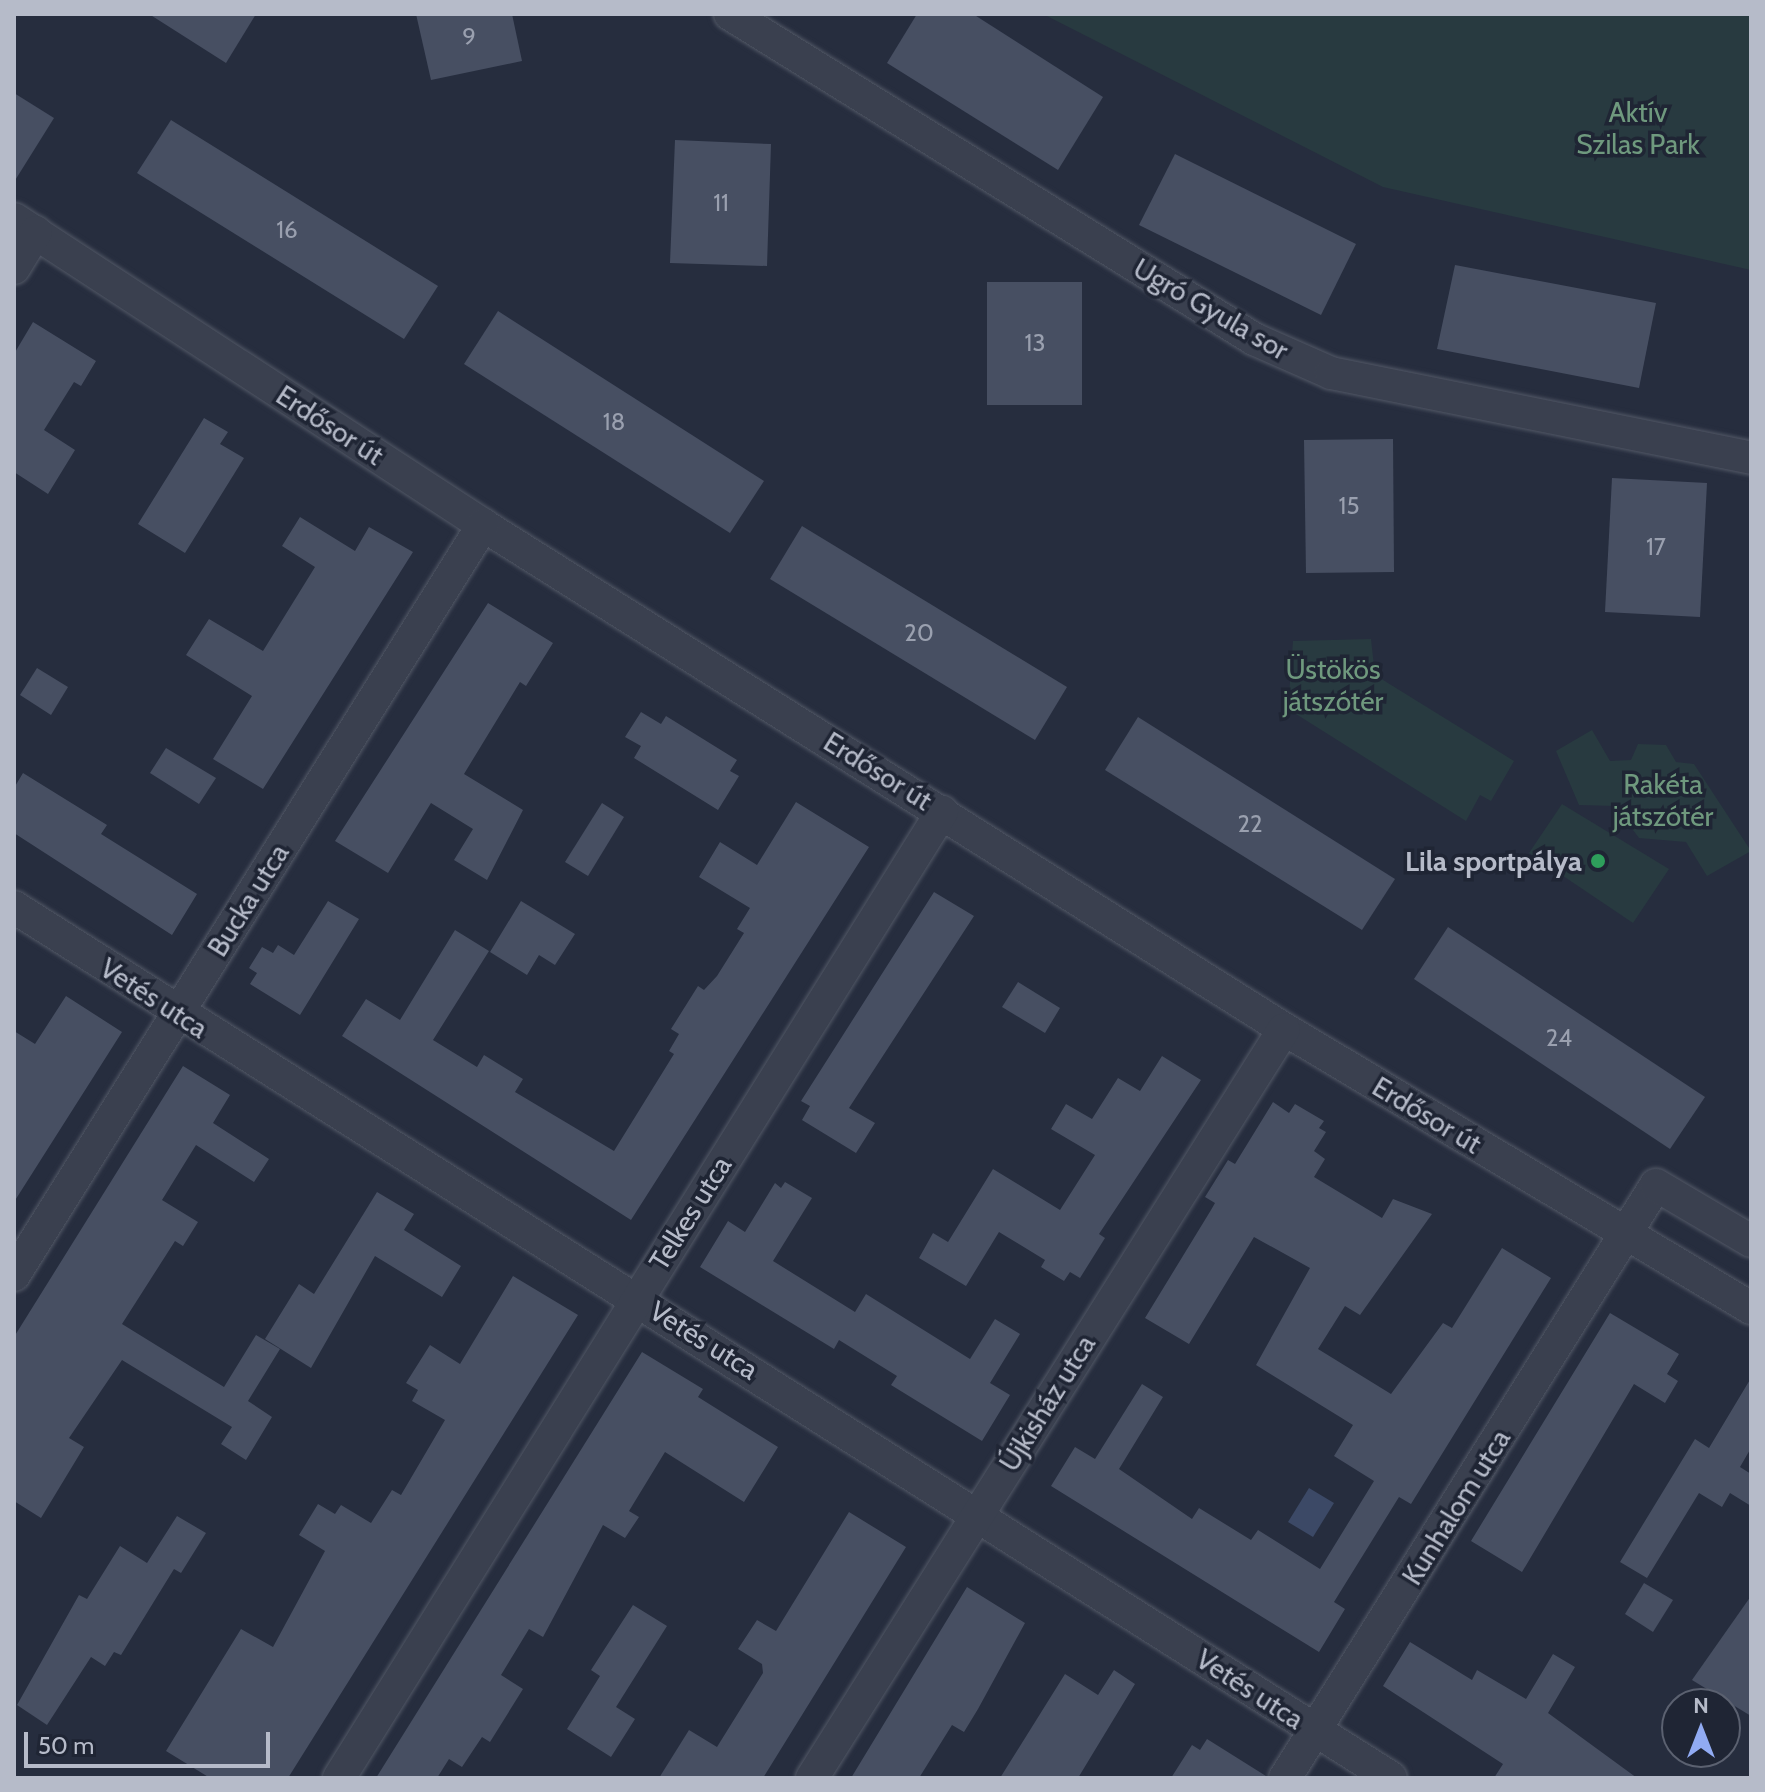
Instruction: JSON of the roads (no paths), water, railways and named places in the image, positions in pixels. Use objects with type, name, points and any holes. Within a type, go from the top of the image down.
[{"type":"street","name":"Ugró Gyula sor","points":[[730,14],[1254,339],[1331,373],[1751,458]]},
{"type":"street","points":[[14,268],[25,226]]},
{"type":"street","name":"Erdősor út","points":[[25,226],[483,525],[1284,1029],[1751,1308]]},
{"type":"street","name":"Bucka utca","points":[[14,1275],[483,525]]},
{"type":"street","name":"Telkes utca","points":[[339,1778],[942,812]]},
{"type":"street","name":"Vetés utca","points":[[14,907],[176,1013],[637,1297],[1391,1778]]},
{"type":"street","name":"Újkisház utca","points":[[812,1778],[1284,1029]]},
{"type":"street","points":[[1626,1236],[1656,1185],[1751,1241]]},
{"type":"street","name":"Kunhalom utca","points":[[1285,1778],[1626,1236]]},
{"type":"water","points":[[1309,1488],[1334,1503],[1313,1537],[1288,1522]]},
{"type":"place","name":"Lila sportpálya","points":[[1598,861]]},
{"type":"park label","name":"Aktív Szilas Park","points":[[1638,128]]},
{"type":"park label","name":"Üstökös játszótér","points":[[1333,685]]},
{"type":"park label","name":"Rakéta játszótér","points":[[1663,800]]}]
